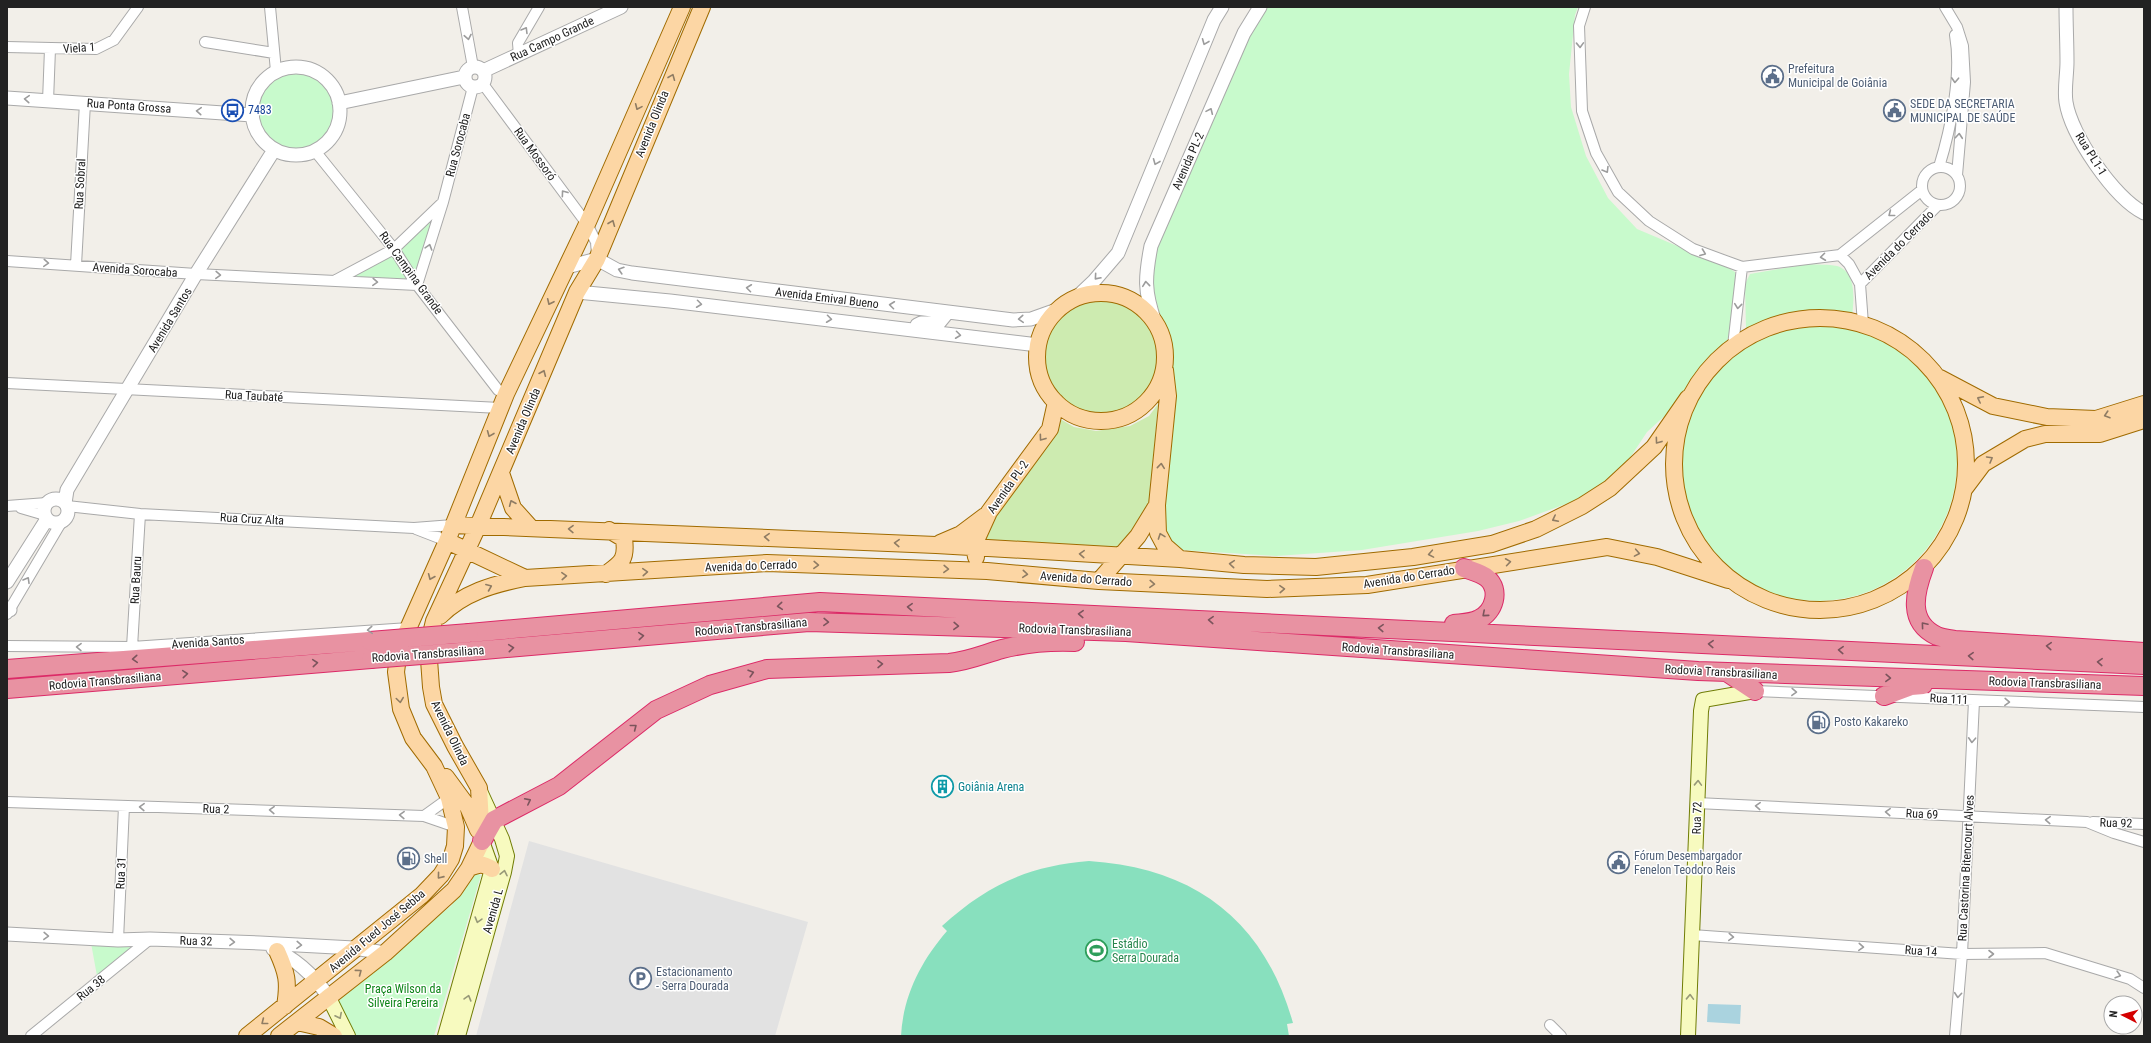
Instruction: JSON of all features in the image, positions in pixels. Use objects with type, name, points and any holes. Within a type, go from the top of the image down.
[{"type":"highway","points":[[1420,630],[1477,620],[1490,610],[1496,597],[1493,584],[1483,574],[1464,568]]},
{"type":"highway","points":[[1924,568],[1916,590],[1915,605],[1918,617],[1925,628],[1937,636],[1955,640],[2144,652]]},
{"type":"highway","name":"Rodovia Transbrasiliana","points":[[7,689],[370,650],[470,633],[820,602],[2144,664]]},
{"type":"highway","name":"Rodovia Transbrasiliana","points":[[7,669],[370,650],[472,651],[809,622],[1168,634],[1728,673],[2144,686]]},
{"type":"highway","points":[[482,841],[494,820],[559,786],[656,710],[710,685],[767,669],[954,662],[1027,644],[1061,642],[1123,642],[1168,634]]},
{"type":"highway","points":[[1728,673],[1755,691]]},
{"type":"highway","points":[[1884,696],[1912,686],[1970,680]]},
{"type":"main road","name":"Avenida Olinda","points":[[449,798],[434,766],[413,738],[401,709],[396,672],[399,649],[447,541],[503,401],[587,224],[682,7]]},
{"type":"main road","name":"Avenida Olinda","points":[[482,841],[479,788],[455,746],[432,696],[428,646],[434,621],[467,552],[577,292],[597,259],[702,7]]},
{"type":"main road","points":[[1165,367],[1160,384],[1150,399],[1137,410],[1121,418],[1104,421],[1086,420],[1070,413],[1056,402],[1044,386],[1038,366],[1038,345],[1046,325],[1059,309],[1076,298],[1098,292],[1120,295],[1140,305],[1155,322],[1164,344],[1168,396],[1157,505],[1158,533],[1165,546],[1180,559]]},
{"type":"main road","name":"Avenida do Cerrado","points":[[453,525],[610,530],[936,545],[1180,559],[1244,565],[1316,567],[1414,557],[1492,544],[1536,529],[1582,506],[1610,488],[1654,446],[1712,364],[1744,337],[1777,323],[1812,316],[1849,319],[1863,324],[1914,350],[1940,378]]},
{"type":"main road","points":[[1940,378],[1993,406],[2047,417],[2096,419],[2144,404]]},
{"type":"main road","points":[[1688,398],[1674,446],[1676,496],[1695,542],[1728,580],[1765,601],[1806,612],[1849,609],[1890,594],[1924,568],[1946,539],[1961,505],[1965,488],[1966,449],[1958,412],[1940,378]]},
{"type":"main road","name":"Avenida PL-2","points":[[974,547],[989,512],[1050,428],[1056,402]]},
{"type":"main road","points":[[1965,488],[1983,464],[2025,439],[2045,434],[2100,434],[2144,420]]},
{"type":"main road","points":[[501,473],[513,508],[531,528]]},
{"type":"main road","points":[[1099,581],[1138,536],[1157,505]]},
{"type":"main road","points":[[936,545],[961,534],[989,512]]},
{"type":"main road","points":[[606,574],[622,561],[626,550],[624,539],[610,530]]},
{"type":"main road","name":"Avenida do Cerrado","points":[[447,541],[467,552],[525,578],[767,563],[987,571],[1099,581],[1267,589],[1367,585],[1464,568],[1607,547],[1657,556],[1728,580]]},
{"type":"main road","points":[[974,547],[976,559],[987,571]]},
{"type":"main road","points":[[434,621],[453,603],[492,585],[525,578]]},
{"type":"main road","name":"Rua 72","points":[[1688,1036],[1701,712],[1703,700],[1755,691]]},
{"type":"main road","points":[[434,766],[448,778],[468,807],[492,869]]},
{"type":"main road","name":"Avenida L","points":[[452,1033],[504,872],[507,856],[502,839],[479,788]]},
{"type":"main road","name":"Avenida Fued José Sebba","points":[[247,1036],[317,981],[354,948],[422,895],[441,875],[451,859],[455,846],[456,827],[449,798]]},
{"type":"main road","points":[[456,827],[482,841]]},
{"type":"main road","name":"Avenida Fued José Sebba","points":[[279,1036],[328,996],[385,953],[454,890],[469,868],[482,841]]},
{"type":"main road","points":[[469,868],[478,864],[484,864],[492,869]]},
{"type":"main road","name":"Avenida L","points":[[452,1033],[492,869]]},
{"type":"main road","points":[[277,951],[288,977],[285,1006]]},
{"type":"main road","points":[[328,996],[348,1036]]},
{"type":"main road","points":[[297,1022],[319,1027],[334,1036]]},
{"type":"street","name":"Viela 1","points":[[7,47],[50,50],[96,49],[114,40],[138,7]]},
{"type":"street","points":[[270,7],[276,71]]},
{"type":"street","points":[[462,7],[478,69],[485,77],[478,86],[467,84],[464,77],[467,70],[478,69]]},
{"type":"street","points":[[519,55],[518,43],[539,7]]},
{"type":"street","name":"Rua Campo Grande","points":[[478,69],[519,55],[621,7]]},
{"type":"street","points":[[1076,298],[1094,281],[1118,253],[1214,20],[1222,7]]},
{"type":"street","name":"Avenida PL-2","points":[[1155,322],[1148,302],[1146,277],[1151,246],[1244,33],[1260,7]]},
{"type":"street","points":[[1585,7],[1579,26],[1582,111],[1596,153],[1618,192],[1649,221],[1693,249],[1742,267],[1840,255]]},
{"type":"street","points":[[1945,7],[1952,21],[1957,27],[1963,46],[1964,82],[1956,175]]},
{"type":"street","name":"Rua PL1-1","points":[[2066,7],[2066,102],[2077,135],[2111,185],[2138,210],[2144,213]]},
{"type":"street","points":[[1939,167],[1948,138],[1955,81],[1956,41],[1952,21]]},
{"type":"street","points":[[205,42],[274,53]]},
{"type":"street","name":"Viela 1","points":[[48,101],[50,50]]},
{"type":"street","points":[[295,67],[308,69],[320,74],[333,88],[339,103],[339,120],[335,131],[329,140],[315,151],[298,156],[286,155],[274,150],[263,141],[255,129],[252,115],[253,100],[259,87],[276,71],[295,67]]},
{"type":"street","points":[[339,103],[464,77]]},
{"type":"street","name":"Rua Mossoró","points":[[478,86],[587,224],[596,242],[597,259]]},
{"type":"street","name":"Rua Sorocaba","points":[[417,285],[478,86]]},
{"type":"street","name":"Rua Ponta Grossa","points":[[7,98],[252,115]]},
{"type":"street","name":"Rua Sobral","points":[[76,265],[85,103]]},
{"type":"street","name":"Avenida Santos","points":[[7,582],[58,508],[196,274],[274,150]]},
{"type":"street","name":"Rua Campina Grande","points":[[315,151],[394,248],[417,285],[498,390],[503,401]]},
{"type":"street","points":[[1939,167],[1952,170],[1956,175],[1960,181],[1958,194],[1949,204],[1938,205],[1928,200],[1922,190],[1922,184],[1927,172],[1939,167]]},
{"type":"street","name":"Avenida do Cerrado","points":[[1863,324],[1860,284],[1849,264],[1840,255],[1922,190]]},
{"type":"street","points":[[336,280],[394,248],[443,202]]},
{"type":"street","name":"Avenida do Cerrado","points":[[1860,284],[1938,205]]},
{"type":"street","points":[[567,267],[597,259]]},
{"type":"street","name":"Avenida Emival Bueno","points":[[597,259],[617,270],[691,282],[1013,320],[1031,319],[1059,309]]},
{"type":"street","name":"Avenida Sorocaba","points":[[7,261],[196,274],[417,285]]},
{"type":"street","points":[[1733,346],[1742,267]]},
{"type":"street","points":[[670,301],[670,294],[674,287],[691,282]]},
{"type":"street","name":"Avenida Emival Bueno","points":[[577,292],[670,301],[1038,345]]},
{"type":"street","points":[[910,329],[922,323],[939,322],[948,312]]},
{"type":"street","name":"Rua Taubaté","points":[[7,383],[128,390],[503,401]]},
{"type":"street","name":"Rua Cruz Alta","points":[[8,506],[414,528],[453,525]]},
{"type":"street","name":"Avenida Santos","points":[[8,611],[58,508]]},
{"type":"street","name":"Rua Bauru","points":[[132,647],[140,514]]},
{"type":"street","name":"Rua Cruz Alta","points":[[414,528],[447,541]]},
{"type":"street","name":"Avenida Santos","points":[[7,646],[132,647],[409,628]]},
{"type":"street","name":"Rua 111","points":[[1755,691],[2144,707]]},
{"type":"street","name":"Rua Castorina Bitencourt Alves","points":[[1955,1036],[1962,954],[1964,878],[1969,816],[1974,701]]},
{"type":"street","points":[[424,816],[449,798]]},
{"type":"street","name":"Rua 2","points":[[7,802],[424,816],[456,827]]},
{"type":"street","name":"Rua 69","points":[[1697,803],[2087,822],[2114,833],[2144,842]]},
{"type":"street","name":"Rua 31","points":[[118,940],[124,806]]},
{"type":"street","name":"Rua 92","points":[[2087,822],[2144,824]]},
{"type":"street","name":"Rua 32","points":[[7,934],[118,940],[150,939],[260,943],[354,948],[385,953]]},
{"type":"street","name":"Rua 14","points":[[1692,934],[1962,954],[2045,954],[2130,978],[2144,988]]},
{"type":"street","name":"Rua 38","points":[[31,1036],[150,939]]},
{"type":"street","points":[[260,943],[286,954],[317,981],[328,996]]},
{"type":"street","points":[[1550,1025],[1561,1036]]},
{"type":"green space","points":[[1264,7],[1578,7],[1575,15],[1569,74],[1571,107],[1586,156],[1608,198],[1637,229],[1727,267],[1735,272],[1738,282],[1732,322],[1727,341],[1720,350],[1704,363],[1670,411],[1647,432],[1610,488],[1519,521],[1478,531],[1362,550],[1276,556],[1181,550],[1167,543],[1161,526],[1173,366],[1163,326],[1154,300],[1152,256],[1251,30]]},
{"type":"green space","points":[[295,73],[310,76],[322,85],[331,97],[334,112],[331,127],[322,139],[310,148],[295,151],[280,148],[268,139],[259,127],[256,112],[259,97],[268,85],[280,76]]},
{"type":"green space","points":[[438,210],[417,278],[397,249]]},
{"type":"green space","points":[[393,254],[408,281],[349,278]]},
{"type":"green space","points":[[1808,264],[1837,266],[1848,274],[1853,287],[1852,316],[1823,313],[1798,314],[1773,319],[1746,330],[1745,284],[1750,274]]},
{"type":"green space","points":[[1100,299],[1122,303],[1141,316],[1154,335],[1158,357],[1154,379],[1141,398],[1122,411],[1100,415],[1078,411],[1059,398],[1046,379],[1042,357],[1046,335],[1059,316],[1078,303]]},
{"type":"green space","points":[[1818,323],[1845,326],[1871,334],[1895,347],[1916,364],[1933,385],[1946,409],[1954,435],[1957,462],[1954,489],[1946,515],[1933,539],[1916,560],[1895,577],[1871,590],[1845,598],[1818,601],[1791,598],[1765,590],[1741,577],[1720,560],[1703,539],[1690,515],[1682,489],[1679,462],[1682,435],[1690,409],[1703,385],[1720,364],[1741,347],[1765,334],[1791,326]]},
{"type":"green space","points":[[1158,404],[1150,498],[1147,511],[1119,551],[989,544],[985,539],[986,523],[1060,419],[1074,427],[1096,431],[1130,426],[1149,416]]},
{"type":"green space","name":"Estádio Serra Dourada","points":[[1089,861],[1127,866],[1162,875],[1192,888],[1220,906],[1244,928],[1264,955],[1280,987],[1293,1023],[1287,1024],[1289,1036],[901,1036],[902,1021],[910,993],[929,954],[947,931],[942,926],[975,899],[1010,880],[1047,868]]},
{"type":"green space","name":"Praça Wilson da Silveira Pereira","points":[[475,873],[481,875],[434,1036],[352,1036],[335,997],[451,906]]},
{"type":"green space","points":[[91,943],[134,945],[97,976]]},
{"type":"shaded area","name":"Estacionamento - Serra Dourada","points":[[529,841],[808,922],[775,1036],[476,1036]]},
{"type":"water","points":[[1708,1004],[1741,1005],[1740,1024],[1707,1022]]},
{"type":"place","name":"Prefeitura Municipal de Goiânia","points":[[1772,76]]},
{"type":"place","name":"7483","points":[[232,110]]},
{"type":"place","name":"SEDE DA SECRETARIA MUNICIPAL DE SAÚDE","points":[[1895,111]]},
{"type":"place","name":"Posto Kakareko","points":[[1818,722]]},
{"type":"place","name":"Goiânia Arena","points":[[942,787]]},
{"type":"place","name":"Shell","points":[[409,859]]},
{"type":"place","name":"Fórum Desembargador Fenelon Teodoro Reis","points":[[1618,863]]},
{"type":"place","name":"Estádio Serra Dourada","points":[[1096,951]]},
{"type":"place","name":"Estacionamento - Serra Dourada","points":[[641,979]]}]
